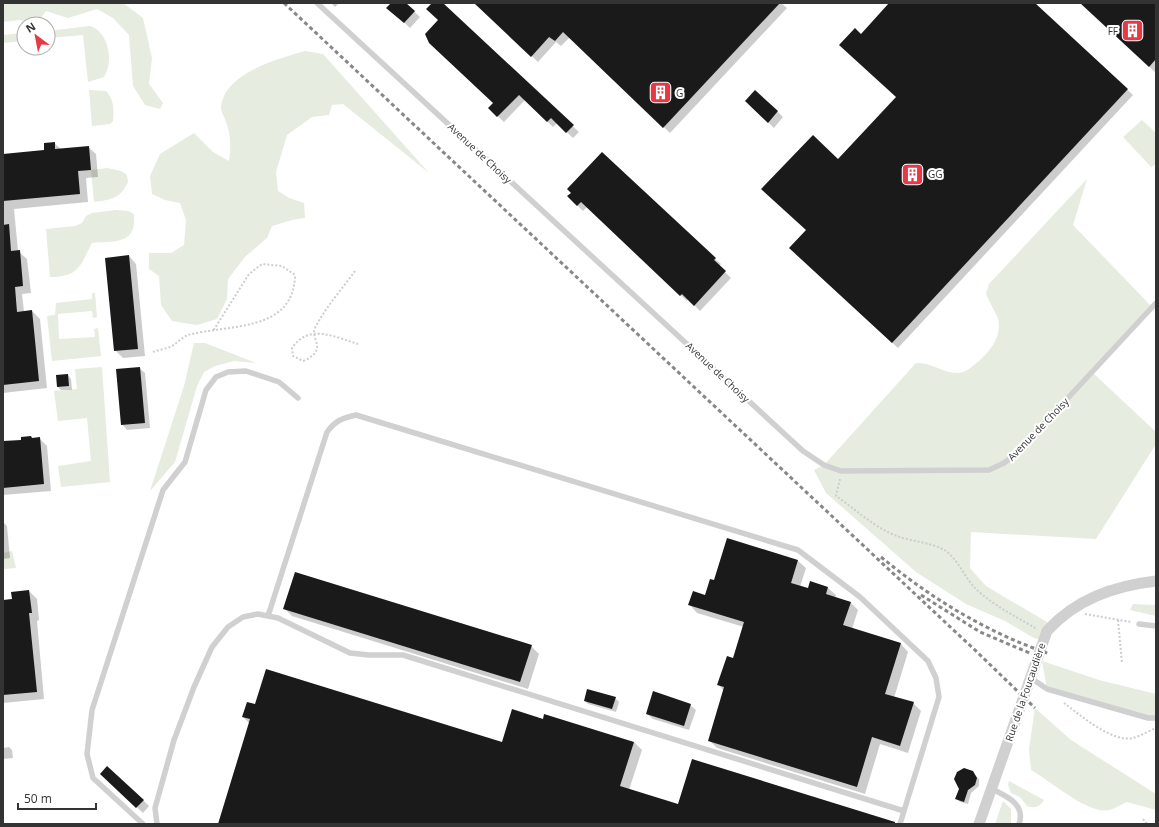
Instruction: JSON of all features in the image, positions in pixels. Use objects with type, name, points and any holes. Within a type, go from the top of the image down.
[{"type":"street","name":"Rue de la Foucaudière","points":[[979,824],[1046,634],[1052,625],[1069,611],[1102,593],[1156,581]]},
{"type":"lane","name":"Avenue de Choisy","points":[[317,3],[803,451],[824,465],[841,472],[989,470],[1004,463],[1016,454],[1156,303]]},
{"type":"lane","points":[[143,824],[93,778],[87,754],[92,710],[164,490],[185,462],[206,390],[216,377],[228,372],[246,371],[279,382],[298,398]]},
{"type":"lane","points":[[268,616],[327,432],[334,423],[342,418],[356,416],[792,548],[798,550],[860,597],[928,661],[936,678],[939,698],[900,824]]},
{"type":"lane","points":[[157,824],[155,808],[174,740],[194,687],[212,647],[228,627],[243,617],[258,614],[278,618],[350,653],[368,655],[403,655],[904,811]]},
{"type":"lane","points":[[1139,624],[1156,626]]},
{"type":"lane","points":[[1030,678],[1047,689],[1148,718],[1156,718]]},
{"type":"lane","points":[[992,790],[1011,798],[1020,812],[1020,822]]},
{"type":"path","points":[[153,352],[171,346],[187,335],[242,327],[265,319],[284,309],[295,289],[295,276],[282,266],[262,264],[249,274],[236,291],[226,313],[213,331]]},
{"type":"path","points":[[355,271],[314,330],[314,334],[318,342],[316,351],[310,358],[303,361],[293,356],[292,348],[297,341],[306,335],[314,334],[321,334],[358,344]]},
{"type":"path","points":[[841,472],[836,496],[890,533],[919,543],[938,547],[946,551],[952,556],[963,575],[984,596],[1046,634]]},
{"type":"path","points":[[1069,611],[1139,624]]},
{"type":"path","points":[[1118,620],[1122,663]]},
{"type":"path","points":[[1047,689],[1087,720],[1118,736],[1132,738],[1156,728]]},
{"type":"path","points":[[1143,819],[1147,824]]},
{"type":"shaded area","points":[[3,3],[123,3],[143,18],[152,58],[149,84],[163,103],[160,109],[145,105],[133,86],[129,35],[113,18],[97,9],[68,18],[46,11],[42,16],[16,16],[16,20],[3,22]]},
{"type":"shaded area","points":[[90,26],[102,34],[108,48],[109,56],[109,64],[104,77],[88,82],[83,35],[56,37],[56,30]]},
{"type":"shaded area","points":[[16,34],[16,42],[3,43],[3,35]]},
{"type":"shaded area","points":[[305,51],[323,54],[429,173],[343,104],[332,105],[329,115],[312,117],[287,135],[276,172],[278,191],[289,198],[304,203],[305,218],[272,226],[267,238],[245,257],[228,279],[227,299],[217,319],[197,325],[172,321],[161,305],[159,276],[149,269],[149,253],[171,253],[184,245],[186,220],[180,203],[165,200],[152,194],[150,176],[160,154],[194,133],[213,152],[229,161],[230,137],[221,108],[224,96],[231,85],[254,69],[267,63]]},
{"type":"shaded area","points":[[89,90],[106,91],[109,94],[113,109],[113,121],[110,124],[92,126]]},
{"type":"shaded area","points":[[1142,120],[1156,133],[1156,164],[1151,167],[1123,137]]},
{"type":"shaded area","points":[[107,168],[121,171],[127,175],[128,182],[119,195],[110,199],[94,202],[91,170]]},
{"type":"shaded area","points":[[1087,179],[1073,225],[1152,307],[1092,372],[1156,432],[1156,444],[1096,539],[971,532],[970,568],[986,586],[1052,625],[1043,640],[1034,638],[1005,621],[966,604],[916,572],[826,493],[814,470],[824,465],[916,363],[927,364],[953,373],[961,373],[966,371],[984,357],[992,347],[998,335],[999,329],[997,316],[986,294],[989,284]]},
{"type":"shaded area","points":[[116,210],[128,211],[134,214],[134,224],[132,231],[128,236],[116,241],[92,243],[77,269],[67,275],[50,277],[46,229],[75,226],[82,223],[86,216],[92,213]]},
{"type":"shaded area","points":[[92,293],[95,293],[97,317],[93,318],[92,311],[58,314],[59,339],[95,337],[94,329],[98,328],[101,356],[52,361],[47,316],[55,315],[56,303],[92,299]]},
{"type":"shaded area","points":[[194,343],[205,343],[256,363],[234,361],[215,366],[204,372],[197,386],[175,462],[150,491],[184,386]]},
{"type":"shaded area","points":[[102,367],[110,482],[61,487],[58,466],[91,461],[87,418],[58,421],[54,391],[77,389],[75,369]]},
{"type":"shaded area","points":[[12,551],[16,568],[3,569],[3,553]]},
{"type":"shaded area","points":[[1133,604],[1156,605],[1156,616],[1130,610]]},
{"type":"shaded area","points":[[1042,661],[1099,680],[1156,694],[1156,718],[1047,689]]},
{"type":"shaded area","points":[[1035,708],[1071,740],[1156,794],[1156,810],[1127,802],[1110,810],[1101,810],[1091,807],[1070,796],[1031,770],[1029,749]]},
{"type":"shaded area","points":[[1009,781],[1044,800],[1037,807],[1027,806],[1020,797],[1011,793],[1008,785]]},
{"type":"shaded area","points":[[1003,801],[1011,809],[1011,824],[995,824]]},
{"type":"building","points":[[391,3],[406,3],[415,11],[404,23],[386,8]]},
{"type":"building","points":[[432,3],[443,3],[574,125],[566,133],[551,118],[547,122],[519,95],[497,117],[488,108],[493,103],[429,43],[425,34],[438,20],[426,9]]},
{"type":"building","name":"G","points":[[474,3],[780,3],[663,128],[563,32],[555,41],[549,37],[531,57]]},
{"type":"building","name":"GG","points":[[889,3],[1035,3],[1128,89],[892,343],[789,248],[806,230],[761,189],[813,135],[838,159],[896,97],[839,45],[855,28],[861,34]]},
{"type":"building","name":"FF","points":[[1080,3],[1156,3],[1156,59],[1149,67]]},
{"type":"building","points":[[755,90],[778,111],[768,123],[745,101]]},
{"type":"building","points":[[55,142],[55,149],[89,146],[91,170],[78,171],[80,194],[3,201],[3,154],[44,150],[44,143]]},
{"type":"building","points":[[602,152],[716,258],[714,260],[726,271],[694,306],[682,294],[680,296],[581,202],[577,206],[567,196],[571,193],[567,189]]},
{"type":"building","points":[[9,224],[11,251],[20,250],[23,286],[15,287],[17,312],[32,310],[39,381],[3,385],[3,225]]},
{"type":"building","points":[[129,255],[138,349],[114,351],[105,258]]},
{"type":"building","points":[[140,367],[145,423],[121,425],[116,369]]},
{"type":"building","points":[[68,374],[69,386],[57,387],[56,375]]},
{"type":"building","points":[[31,436],[32,438],[40,437],[44,484],[3,488],[3,441],[21,440],[21,437]]},
{"type":"building","points":[[727,538],[798,560],[791,583],[808,588],[810,581],[828,587],[826,594],[851,602],[843,625],[901,643],[885,694],[914,702],[900,746],[872,737],[857,787],[708,741],[724,687],[717,685],[727,656],[733,658],[744,622],[688,605],[693,591],[705,595],[710,579],[714,580]]},
{"type":"building","points":[[295,572],[532,645],[520,682],[283,609]]},
{"type":"building","points":[[29,590],[32,613],[29,613],[37,692],[3,695],[3,600],[12,599],[11,592]]},
{"type":"building","points":[[266,669],[502,742],[512,709],[543,719],[544,714],[634,742],[620,786],[678,804],[692,759],[895,822],[895,824],[218,824],[250,719],[242,717],[247,702],[255,704]]},
{"type":"building","points":[[587,689],[616,697],[612,709],[584,701]]},
{"type":"building","points":[[653,691],[691,704],[684,726],[646,714]]},
{"type":"building","points":[[107,766],[144,800],[136,808],[100,774]]},
{"type":"building","points":[[964,768],[973,771],[977,778],[975,785],[968,790],[964,802],[955,799],[959,789],[954,779],[957,772]]},
{"type":"railway","points":[[284,3],[1035,708]]},
{"type":"railway","points":[[881,557],[920,587],[961,613],[1005,636],[1050,654]]},
{"type":"railway","points":[[921,595],[980,632],[1032,654]]},
{"type":"place","name":"FF","points":[[1133,31]]},
{"type":"place","name":"G","points":[[661,93]]},
{"type":"place","name":"GG","points":[[912,174]]}]
